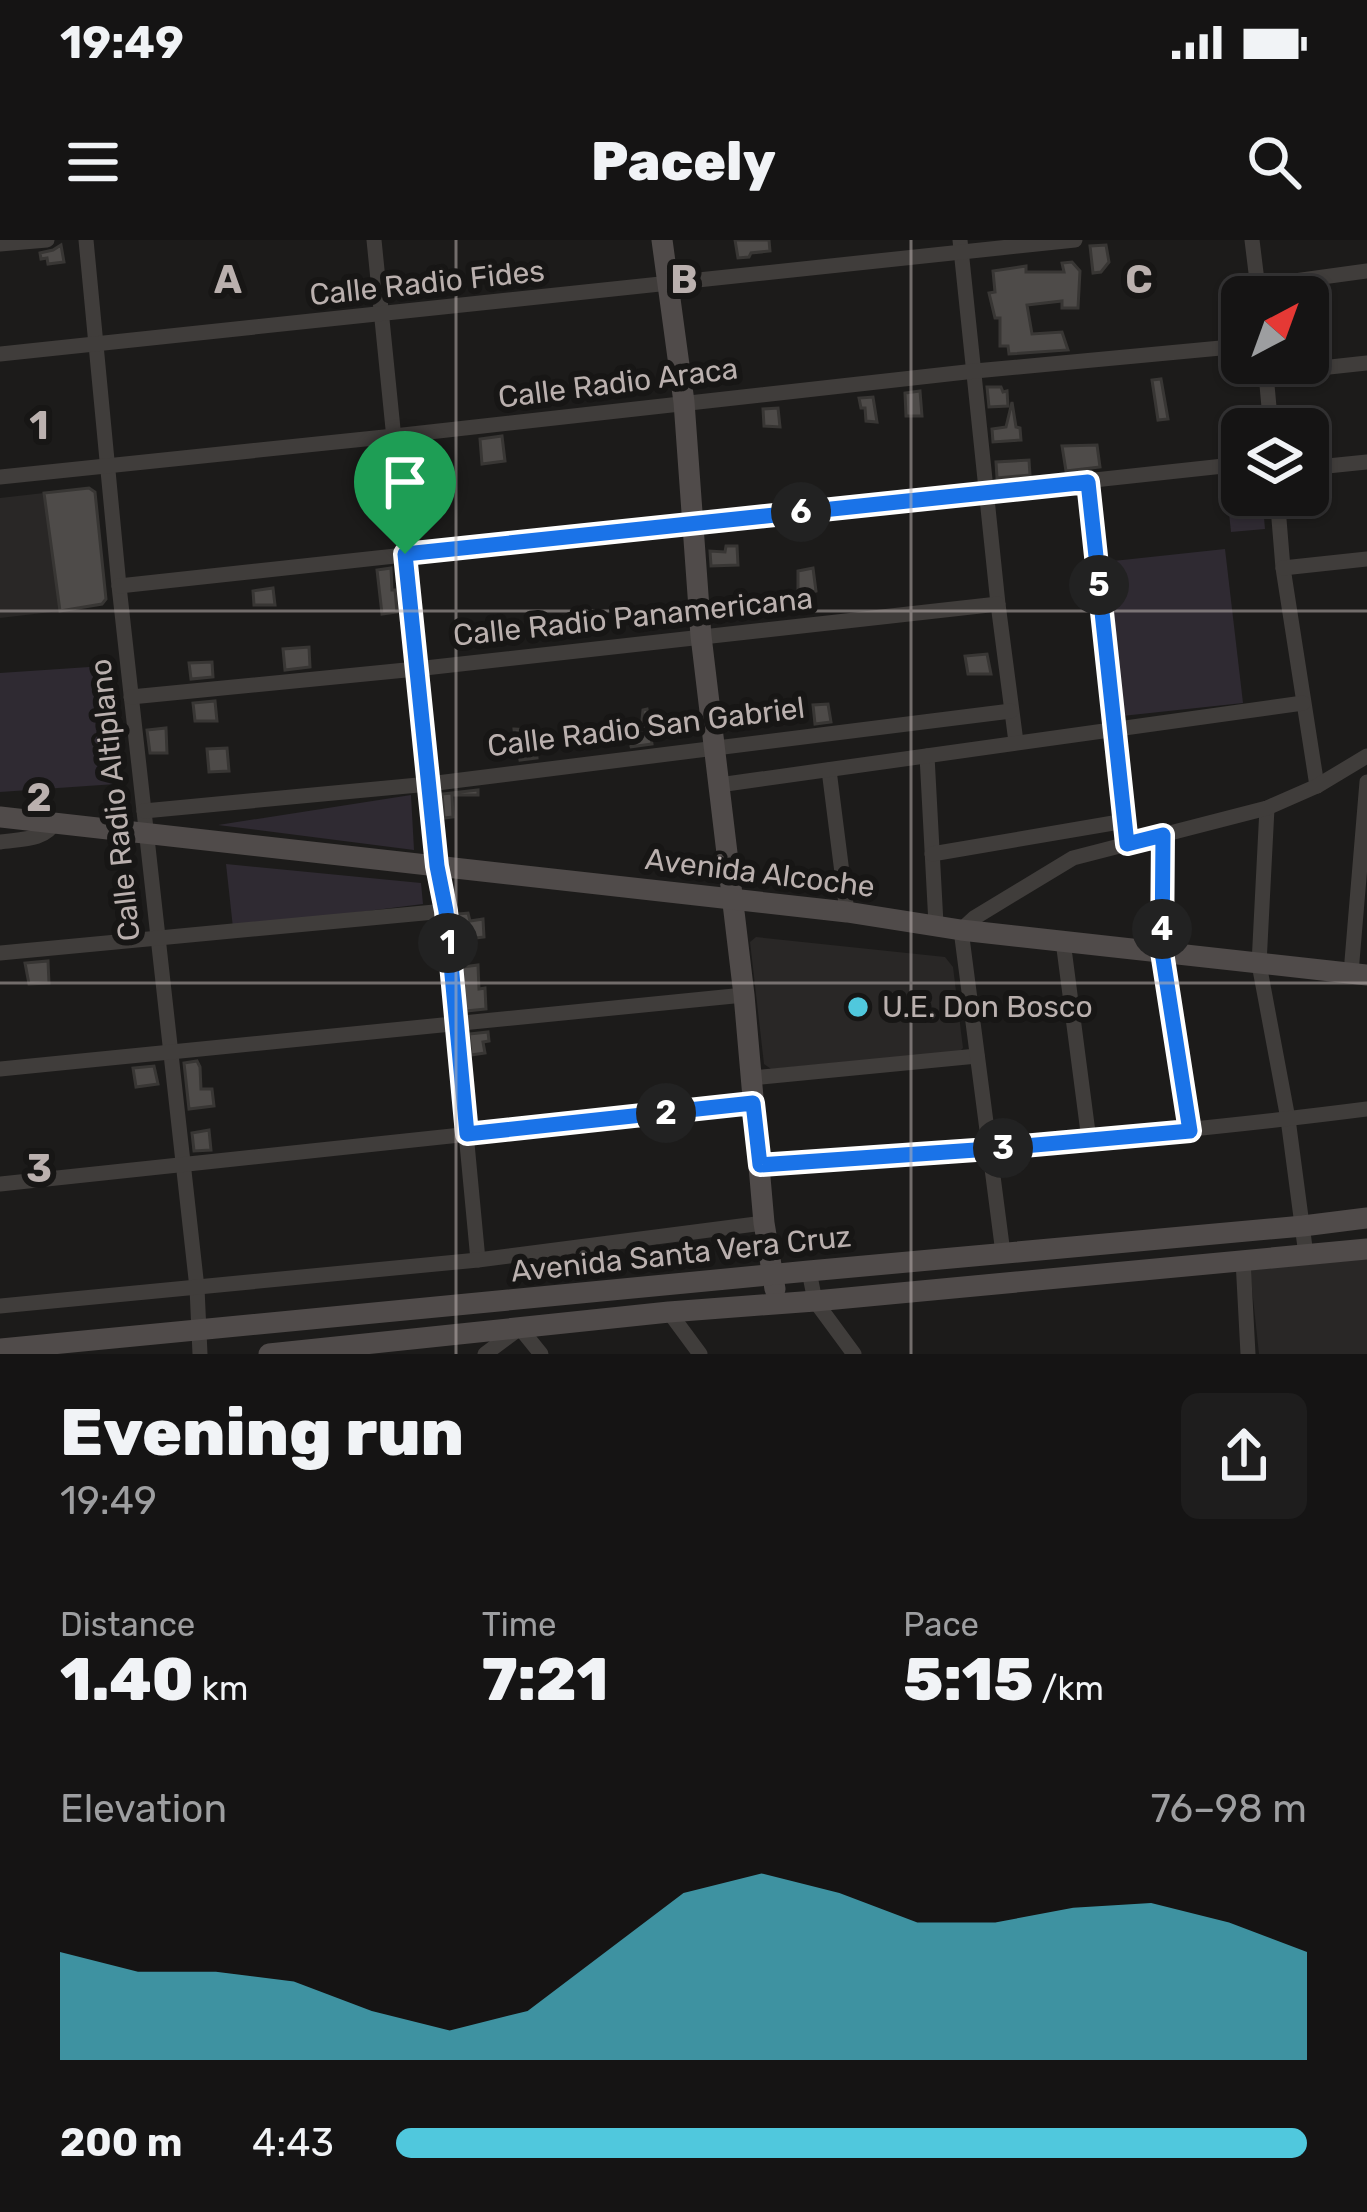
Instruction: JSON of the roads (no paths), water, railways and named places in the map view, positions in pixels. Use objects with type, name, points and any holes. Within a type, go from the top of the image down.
[{"type":"street","points":[[0,244],[47,240]]},
{"type":"street","name":"Calle Radio Altiplano","points":[[86,240],[200,1342]]},
{"type":"street","points":[[374,240],[478,1260]]},
{"type":"street","points":[[662,240],[684,402],[701,636],[734,900],[764,1223],[778,1303]]},
{"type":"street","name":"Calle Radio Fides","points":[[0,354],[668,284],[961,247],[1075,240]]},
{"type":"street","points":[[1252,240],[1256,276]]},
{"type":"street","points":[[961,247],[1016,742]]},
{"type":"street","points":[[1329,278],[1367,271]]},
{"type":"street","name":"Calle Radio Araca","points":[[0,476],[975,370],[1221,348]]},
{"type":"street","points":[[1329,365],[1367,363]]},
{"type":"street","points":[[1329,466],[1367,462]]},
{"type":"street","points":[[119,586],[1221,466]]},
{"type":"street","points":[[1088,482],[1127,844]]},
{"type":"street","points":[[1279,516],[1317,786]]},
{"type":"street","points":[[1283,568],[1367,559]]},
{"type":"street","name":"Calle Radio Panamericana","points":[[131,698],[998,604]]},
{"type":"street","points":[[719,785],[1304,703]]},
{"type":"street","name":"Calle Radio San Gabriel","points":[[0,842],[48,832],[55,822],[145,821],[1011,711]]},
{"type":"street","points":[[927,756],[936,924]]},
{"type":"street","points":[[1003,1253],[962,930],[1073,858],[1267,808],[1367,756]]},
{"type":"street","points":[[829,770],[847,912]]},
{"type":"street","points":[[1359,974],[1367,782]]},
{"type":"street","points":[[1267,808],[1259,964],[1288,1119],[1306,1255]]},
{"type":"street","points":[[0,817],[55,822]]},
{"type":"street","name":"Avenida Alcoche","points":[[145,821],[437,866],[1359,974]]},
{"type":"street","points":[[932,854],[1125,821]]},
{"type":"street","points":[[1163,835],[1162,952],[1190,1131]]},
{"type":"street","points":[[0,953],[446,911]]},
{"type":"street","points":[[1063,941],[1089,1140]]},
{"type":"street","points":[[0,1069],[744,995]]},
{"type":"street","points":[[752,1078],[977,1056]]},
{"type":"street","points":[[0,1184],[753,1103]]},
{"type":"street","points":[[760,1165],[1190,1131],[1367,1109]]},
{"type":"street","name":"Avenida Santa Vera Cruz","points":[[0,1348],[200,1342],[809,1270],[1367,1218]]},
{"type":"street","points":[[0,1306],[478,1260],[764,1223]]},
{"type":"street","name":"Avenida Santa Vera Cruz","points":[[269,1354],[669,1312],[1367,1249]]},
{"type":"street","points":[[1243,1260],[1248,1354]]},
{"type":"street","points":[[809,1270],[815,1301],[854,1354]]},
{"type":"street","points":[[669,1312],[700,1354]]},
{"type":"street","points":[[484,1354],[520,1328],[541,1354]]},
{"type":"place","name":"U.E. Don Bosco","points":[[858,1007]]}]
